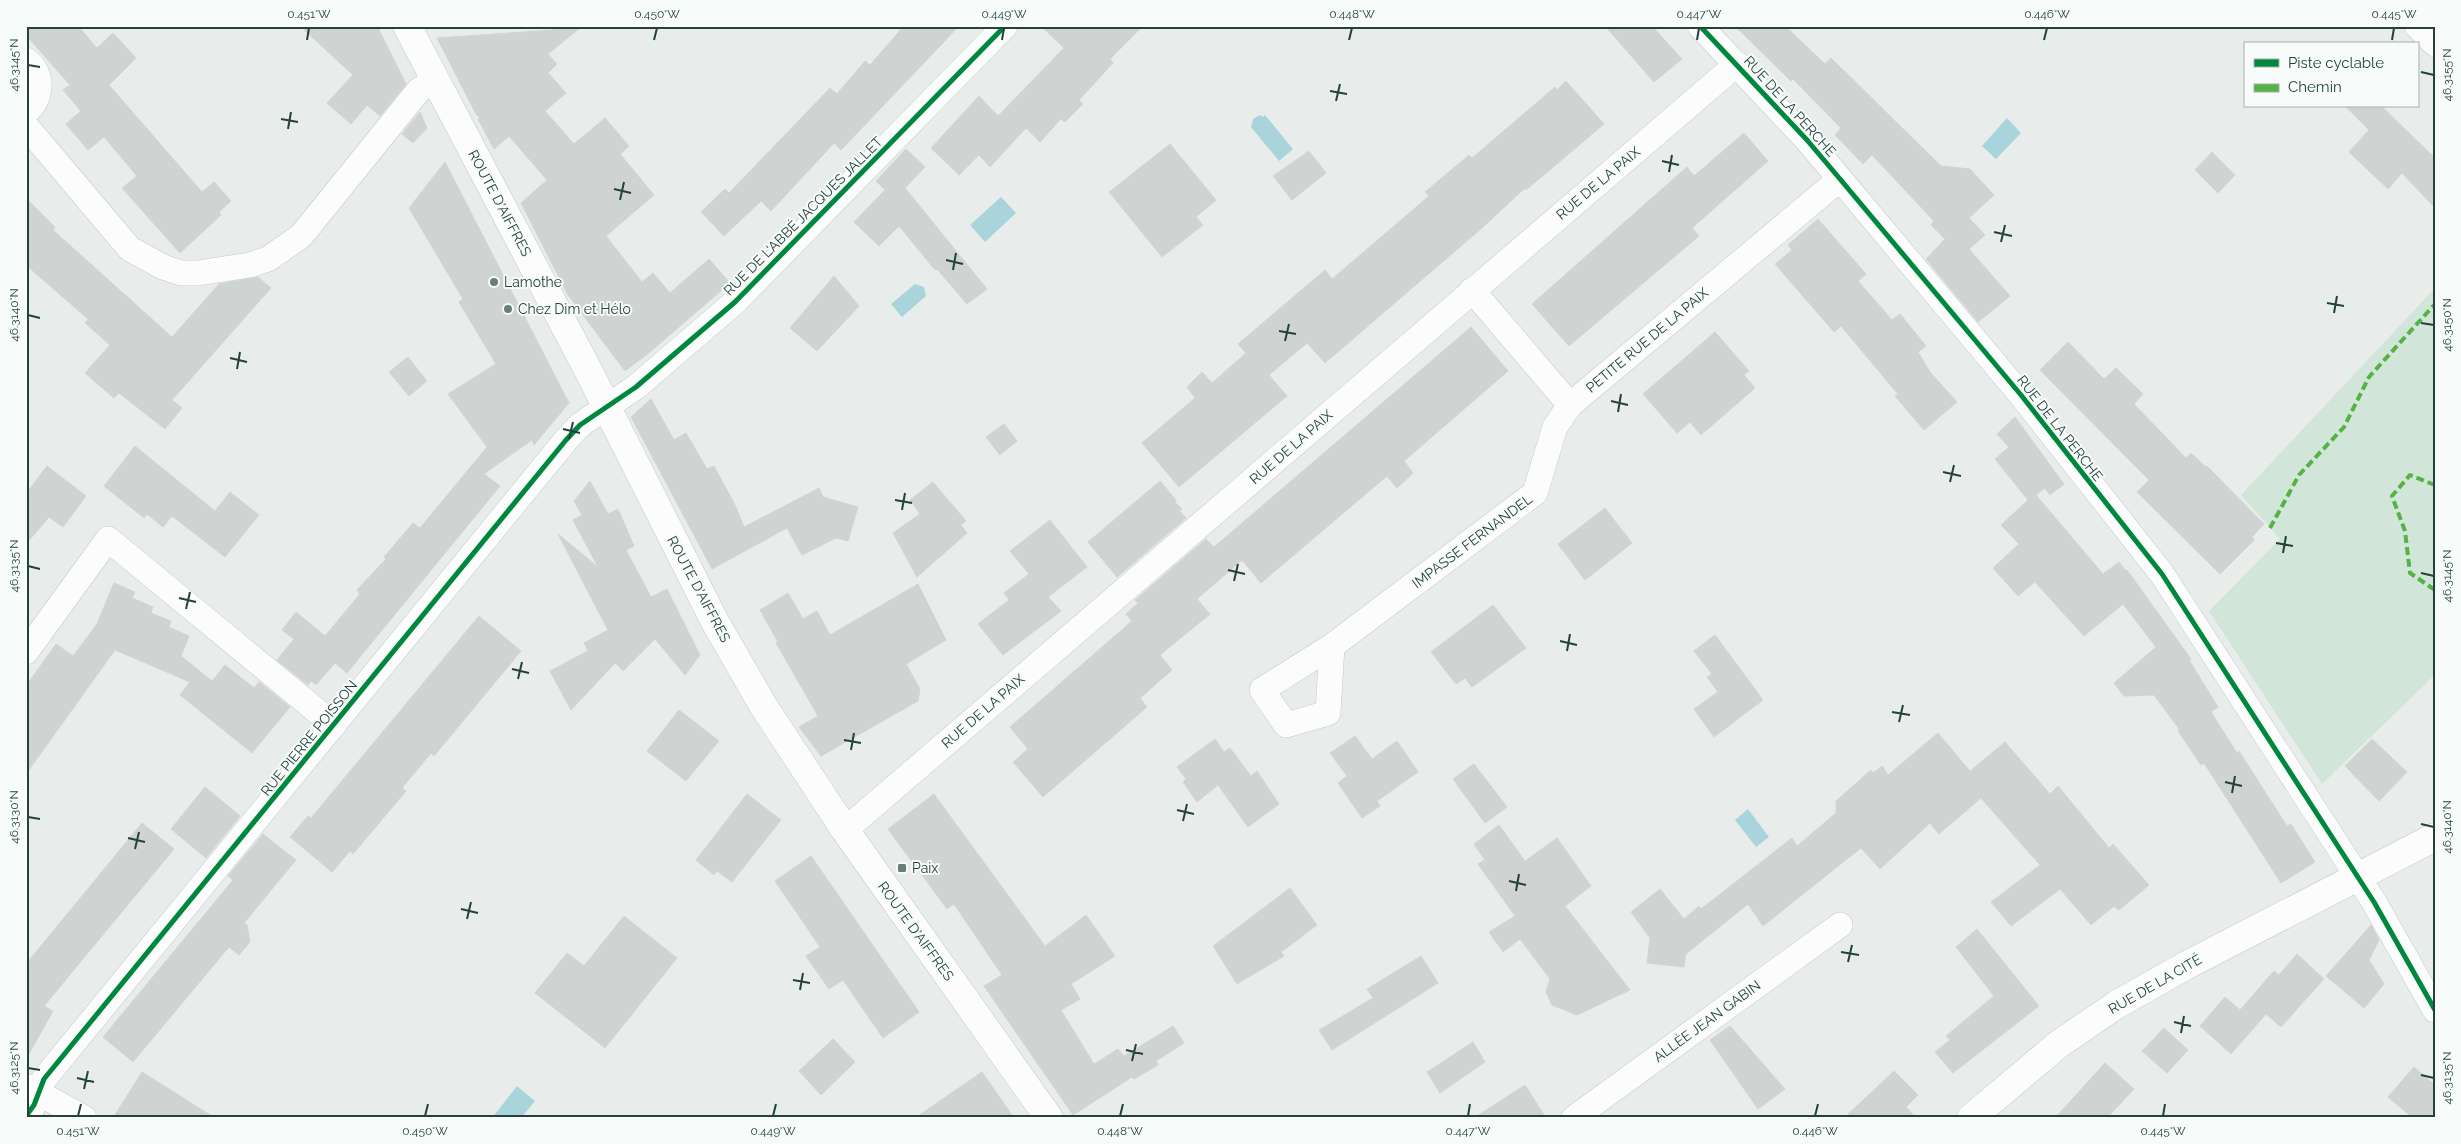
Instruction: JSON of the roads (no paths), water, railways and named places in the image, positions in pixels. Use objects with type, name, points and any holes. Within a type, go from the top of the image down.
[{"type":"main road","name":"ROUTE D'AIFFRES","points":[[407,26],[588,370],[714,620],[764,707],[845,830],[1049,1118]]},
{"type":"main road","name":"RUE DE LA CITÉ","points":[[1970,1118],[2059,1044],[2116,1005],[2185,966],[2435,838]]},
{"type":"street","name":"RUE DE L'ABBÉ JACQUES JALLET","points":[[606,408],[636,386],[736,302],[1005,26]]},
{"type":"street","name":"RUE DE LA PERCHE","points":[[1700,26],[1840,178],[2021,395],[2162,574],[2374,902],[2435,1010]]},
{"type":"street","points":[[2417,26],[2435,44]]},
{"type":"street","points":[[26,60],[36,72],[39,82],[39,93],[35,102],[26,112]]},
{"type":"street","name":"RUE DE LA PAIX","points":[[845,830],[1737,64]]},
{"type":"street","points":[[26,126],[130,249],[145,260],[163,267],[181,273],[198,273],[250,265],[268,259],[300,236],[419,90],[436,80]]},
{"type":"street","name":"PETITE RUE DE LA PAIX","points":[[1570,405],[1840,178]]},
{"type":"street","points":[[1472,290],[1570,405]]},
{"type":"street","name":"IMPASSE FERNANDEL","points":[[1332,646],[1536,493],[1555,427],[1570,405]]},
{"type":"street","name":"RUE PIERRE POISSON","points":[[26,1116],[33,1088],[44,1078],[566,440],[580,425],[606,408]]},
{"type":"street","points":[[26,652],[108,538],[334,725]]},
{"type":"street","name":"ALLÉE JEAN GABIN","points":[[1574,1118],[1840,925]]},
{"type":"street","points":[[33,1088],[84,1118]]},
{"type":"water","points":[[1260,115],[1263,117],[1265,115],[1293,149],[1279,161],[1251,127],[1253,119]]},
{"type":"water","points":[[2007,118],[2021,133],[1996,159],[1982,146]]},
{"type":"water","points":[[1001,197],[1016,213],[985,242],[970,225]]},
{"type":"water","points":[[915,284],[924,287],[926,296],[902,317],[891,304]]},
{"type":"water","points":[[1748,809],[1769,837],[1756,847],[1735,820]]},
{"type":"water","points":[[517,1086],[535,1101],[521,1118],[492,1118]]},
{"type":"place","name":"Lamothe","points":[[494,282]]},
{"type":"place","name":"Chez Dim et Hélo","points":[[508,309]]},
{"type":"place","name":"Paix","points":[[902,868]]}]
